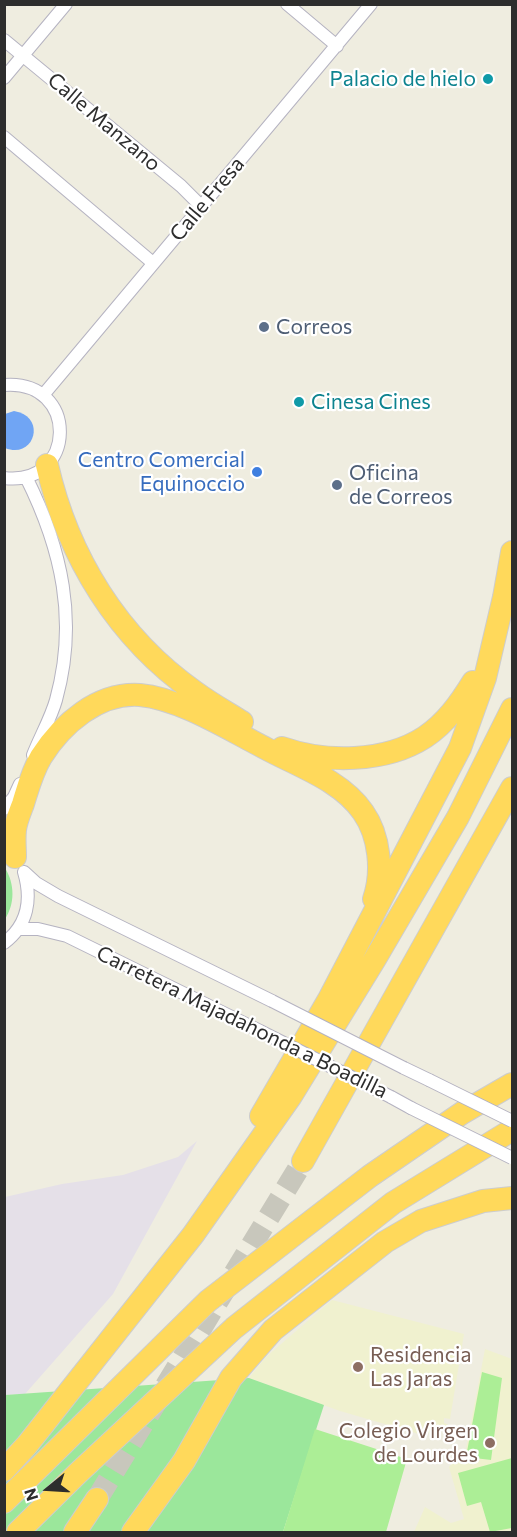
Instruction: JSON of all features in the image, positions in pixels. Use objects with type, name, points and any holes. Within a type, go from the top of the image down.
[{"type":"highway","points":[[47,465],[52,488],[72,546],[84,568],[99,593],[152,657],[194,692],[250,727],[323,757]]},
{"type":"highway","points":[[15,859],[15,829],[30,780],[41,757],[67,725],[87,709],[105,700],[140,695],[161,699],[229,729],[290,751],[323,757],[366,756],[408,745],[430,733],[458,707],[476,677],[513,539]]},
{"type":"highway","points":[[193,1234],[329,999],[460,748],[485,678],[513,552]]},
{"type":"highway","points":[[4,1470],[27,1445],[193,1234],[291,1096],[458,817],[513,709]]},
{"type":"highway","points":[[229,729],[340,788],[363,813],[375,840],[380,867],[377,889],[329,999]]},
{"type":"highway","points":[[9,803],[30,780]]},
{"type":"highway","points":[[303,1161],[513,788]]},
{"type":"highway","points":[[4,1502],[208,1301],[370,1176],[462,1113],[513,1084]]},
{"type":"highway","points":[[18,1533],[78,1473],[234,1328],[393,1203],[513,1130]]},
{"type":"highway","points":[[133,1533],[184,1461],[231,1378],[273,1330],[385,1242],[421,1221],[483,1202],[513,1198]]},
{"type":"highway","points":[[75,1533],[98,1499]]},
{"type":"street","points":[[4,78],[66,4]]},
{"type":"street","points":[[288,4],[337,46]]},
{"type":"street","name":"Calle Fresa","points":[[44,394],[371,4]]},
{"type":"street","name":"Calle Manzano","points":[[4,40],[181,186],[201,206]]},
{"type":"street","points":[[4,137],[153,263]]},
{"type":"street","points":[[4,385],[17,384],[31,387],[44,394],[54,406],[60,421],[61,437],[57,453],[37,473],[26,477],[4,478]]},
{"type":"street","points":[[9,803],[56,700],[64,655],[66,605],[62,578],[40,505],[26,477]]},
{"type":"street","points":[[4,943],[19,928],[26,915],[29,901],[28,886],[15,859]]},
{"type":"street","name":"Carretera Majadahonda a Boadilla","points":[[15,859],[36,883],[58,896],[513,1121]]},
{"type":"street","name":"Carretera Majadahonda a Boadilla","points":[[19,928],[67,936],[513,1158]]},
{"type":"shaded area","points":[[197,1141],[113,1294],[25,1394],[5,1395],[5,1197],[62,1184],[123,1175],[178,1157]]},
{"type":"shaded area","name":"Residencia Las Jaras","points":[[332,1300],[464,1334],[450,1419],[444,1418],[444,1423],[449,1425],[440,1432],[419,1434],[340,1411],[249,1378],[266,1357]]},
{"type":"shaded area","name":"Colegio Virgen de Lourdes","points":[[485,1349],[512,1359],[512,1532],[414,1532],[425,1507],[451,1523],[464,1519],[449,1467],[460,1453],[465,1454]]},
{"type":"green space","points":[[5,868],[11,881],[12,900],[5,919]]},
{"type":"green space","points":[[482,1372],[502,1378],[491,1460],[466,1457]]},
{"type":"green space","points":[[249,1378],[324,1405],[283,1532],[5,1532],[5,1395]]},
{"type":"green space","points":[[315,1429],[407,1459],[386,1532],[283,1532]]},
{"type":"green space","points":[[512,1458],[512,1528],[490,1532],[481,1502],[467,1506],[458,1473]]},
{"type":"water","points":[[14,411],[24,415],[31,421],[34,428],[30,443],[24,448],[15,450],[5,448],[5,414]]},
{"type":"tunnel","points":[[97,1499],[303,1161]]},
{"type":"place","name":"Palacio de hielo","points":[[488,79]]},
{"type":"place","name":"Correos","points":[[264,327]]},
{"type":"place","name":"Cinesa Cines","points":[[299,402]]},
{"type":"place","name":"Centro Comercial Equinoccio","points":[[257,472]]},
{"type":"place","name":"Oficina de Correos","points":[[337,485]]},
{"type":"place","name":"Residencia Las Jaras","points":[[358,1367]]},
{"type":"place","name":"Colegio Virgen de Lourdes","points":[[490,1443]]}]
